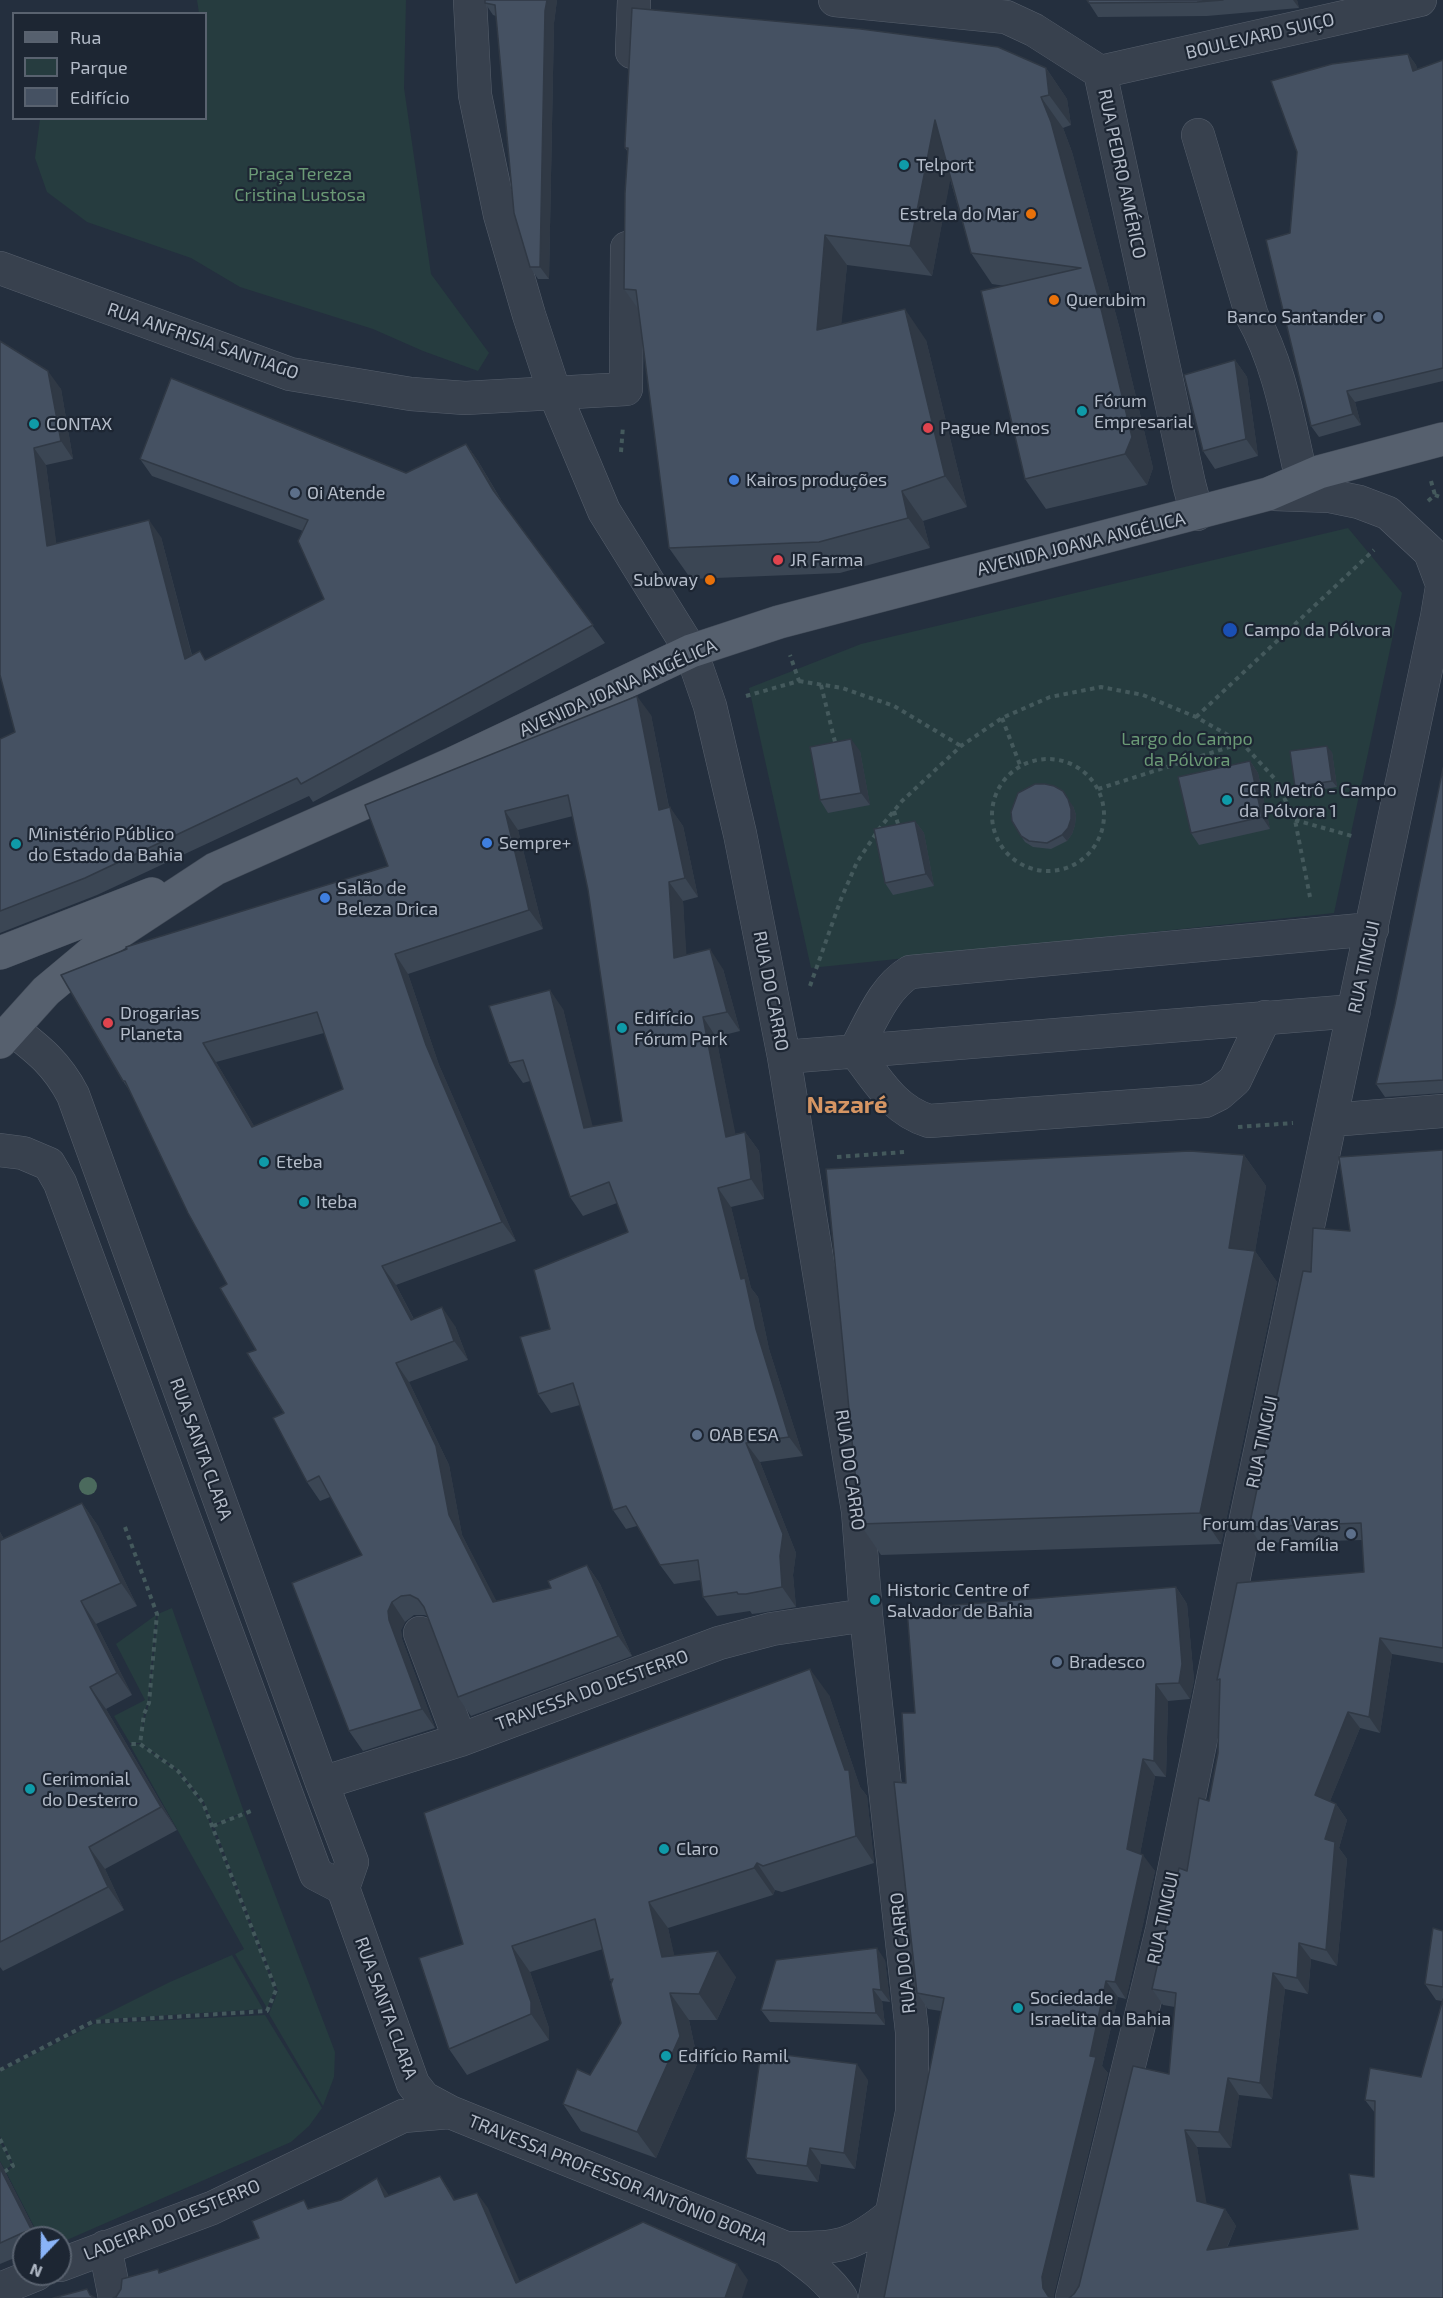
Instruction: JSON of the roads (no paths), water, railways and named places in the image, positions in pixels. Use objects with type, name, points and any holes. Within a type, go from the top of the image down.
[{"type":"main road","name":"AVENIDA JOANA ANGÉLICA","points":[[4,1031],[46,991],[107,940],[215,869],[443,767],[691,651],[779,622],[1268,494],[1319,472],[1443,439]]},
{"type":"main road","points":[[0,953],[215,869]]},
{"type":"street","name":"RUA DO CARRO","points":[[470,0],[475,95],[500,215],[555,394],[604,511],[691,651],[710,706],[740,834],[784,1057],[858,1511],[866,1615],[912,2032],[912,2112],[875,2298]]},
{"type":"street","points":[[631,81],[634,0]]},
{"type":"street","name":"RUA PEDRO AMÉRICO","points":[[835,0],[1007,9],[1034,30],[1100,72],[1197,514]]},
{"type":"street","name":"BOULEVARD SUIÇO","points":[[1100,72],[1420,0]]},
{"type":"street","points":[[1198,135],[1252,316],[1264,338],[1291,430],[1302,480]]},
{"type":"street","name":"RUA ANFRISIA SANTIAGO","points":[[0,268],[290,374],[411,394],[465,398],[626,389],[627,218]]},
{"type":"street","name":"RUA TINGUI","points":[[1071,2298],[1162,1930],[1240,1547],[1437,617],[1442,583],[1430,552],[1388,513],[1359,502],[1330,496],[1268,494]]},
{"type":"street","points":[[855,1051],[890,989],[898,978],[910,972],[1372,929]]},
{"type":"street","points":[[784,1057],[1354,1011]]},
{"type":"street","points":[[855,1051],[898,1106],[914,1116],[929,1121],[1205,1101],[1219,1094],[1235,1080],[1265,1017]]},
{"type":"street","name":"RUA SANTA CLARA","points":[[4,1031],[45,1055],[62,1075],[73,1095],[352,1862],[343,1888],[413,2084],[424,2098],[450,2112]]},
{"type":"street","points":[[1331,1120],[1443,1111]]},
{"type":"street","points":[[0,1150],[23,1153],[49,1164],[60,1183],[316,1874],[343,1888]]},
{"type":"street","name":"TRAVESSA DO DESTERRO","points":[[322,1783],[460,1740],[719,1643],[772,1629],[866,1615]]},
{"type":"street","points":[[420,1633],[460,1740]]},
{"type":"street","points":[[380,2125],[396,2097],[406,2062]]},
{"type":"street","name":"TRAVESSA PROFESSOR ANTÔNIO BORJA","points":[[450,2112],[786,2248],[834,2287],[841,2298]]},
{"type":"street","name":"LADEIRA DO DESTERRO","points":[[72,2260],[212,2208],[380,2125],[403,2116],[450,2112]]},
{"type":"street","name":"TRAVESSA PROFESSOR ANTÔNIO BORJA","points":[[786,2248],[825,2248],[852,2243],[870,2233],[892,2214]]},
{"type":"street","points":[[105,2247],[115,2298]]},
{"type":"place","name":"Telport","points":[[904,165]]},
{"type":"place","name":"Estrela do Mar","points":[[1031,214]]},
{"type":"place","name":"Querubim","points":[[1054,300]]},
{"type":"place","name":"Banco Santander","points":[[1378,317]]},
{"type":"place","name":"Fórum Empresarial","points":[[1082,411]]},
{"type":"place","name":"CONTAX","points":[[34,424]]},
{"type":"place","name":"Pague Menos","points":[[928,428]]},
{"type":"place","name":"Kairos produções","points":[[734,480]]},
{"type":"place","name":"Oi Atende","points":[[295,493]]},
{"type":"place","name":"JR Farma","points":[[778,560]]},
{"type":"place","name":"Subway","points":[[710,580]]},
{"type":"place","name":"Campo da Pólvora","points":[[1230,630]]},
{"type":"place","name":"CCR Metrô - Campo da Pólvora 1","points":[[1227,800]]},
{"type":"place","name":"Sempre+","points":[[487,843]]},
{"type":"place","name":"Ministério Público do Estado da Bahia","points":[[16,844]]},
{"type":"place","name":"Salão de Beleza Drica","points":[[325,898]]},
{"type":"place","name":"Drogarias Planeta","points":[[108,1023]]},
{"type":"place","name":"Edifício Fórum Park","points":[[622,1028]]},
{"type":"place","name":"Eteba","points":[[264,1162]]},
{"type":"place","name":"Iteba","points":[[304,1202]]},
{"type":"place","name":"OAB ESA","points":[[697,1435]]},
{"type":"place","name":"Forum das Varas de Família","points":[[1351,1534]]},
{"type":"place","name":"Historic Centre of Salvador de Bahia","points":[[875,1600]]},
{"type":"place","name":"Bradesco","points":[[1057,1662]]},
{"type":"place","name":"Cerimonial do Desterro","points":[[30,1789]]},
{"type":"place","name":"Claro","points":[[664,1849]]},
{"type":"place","name":"Sociedade Israelita da Bahia","points":[[1018,2008]]},
{"type":"place","name":"Edifício Ramil","points":[[666,2056]]},
{"type":"district","name":"Nazaré","points":[[847,1105]]},
{"type":"park label","name":"Praça Tereza Cristina Lustosa","points":[[300,184]]},
{"type":"park label","name":"Largo do Campo da Pólvora","points":[[1187,750]]}]
